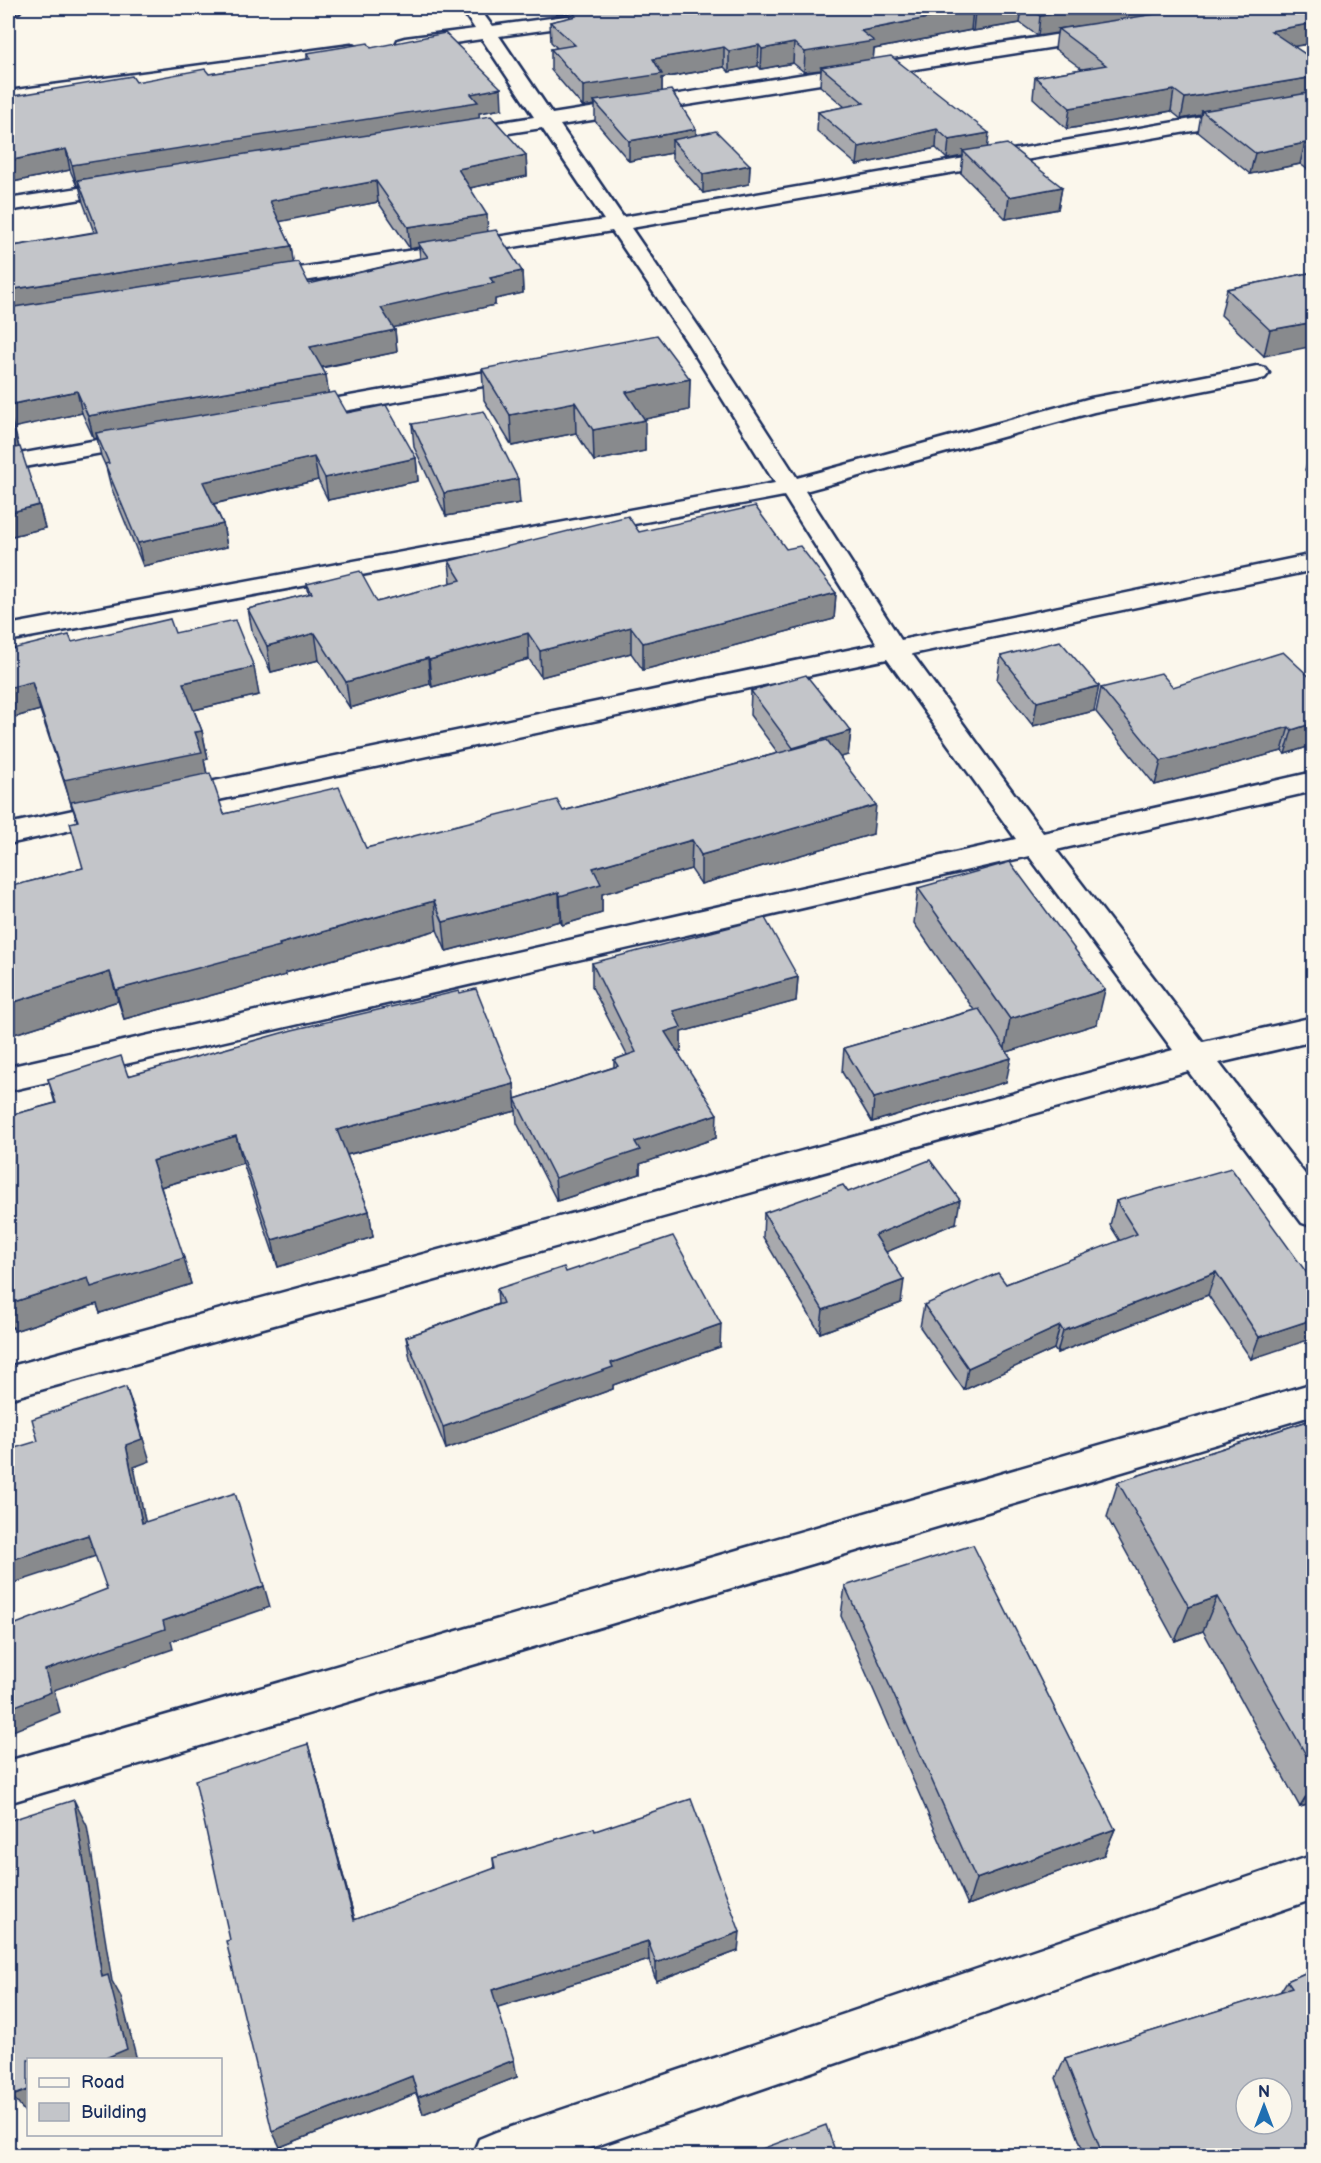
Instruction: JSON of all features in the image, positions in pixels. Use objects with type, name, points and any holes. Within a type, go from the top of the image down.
[{"type":"street","points":[[8,8],[13,8]]},
{"type":"street","points":[[470,8],[617,224],[686,344],[792,486],[893,648],[1035,843],[1314,1213]]},
{"type":"street","points":[[8,97],[661,8]]},
{"type":"street","points":[[441,137],[1123,30]]},
{"type":"street","points":[[242,284],[617,224],[1314,104]]},
{"type":"street","points":[[8,205],[148,183]]},
{"type":"street","points":[[276,416],[546,369]]},
{"type":"street","points":[[8,633],[792,486],[1091,405],[1257,373]]},
{"type":"street","points":[[8,463],[160,436]]},
{"type":"street","points":[[8,834],[1314,562]]},
{"type":"street","points":[[8,1079],[1314,781]]},
{"type":"street","points":[[8,1383],[1197,1056],[1314,1029]]},
{"type":"street","points":[[8,1782],[1314,1399]]},
{"type":"street","points":[[496,2156],[1314,1877]]},
{"type":"building","points":[[569,8],[996,8],[975,11],[973,9],[861,31],[874,41],[805,52],[794,43],[762,49],[759,45],[729,51],[724,47],[653,59],[662,74],[583,86],[551,49],[575,45],[550,22],[576,16]]},
{"type":"building","points":[[1029,8],[1094,8],[1040,16]]},
{"type":"building","points":[[1195,8],[1314,8],[1314,23],[1271,31],[1314,60],[1314,77],[1185,98],[1174,90],[1070,108],[1035,77],[1106,65],[1058,29]]},
{"type":"building","points":[[445,33],[501,88],[471,94],[478,102],[72,165],[66,149],[8,161],[8,97],[132,76],[136,82],[205,69],[209,74],[310,59],[307,53],[368,43],[371,48]]},
{"type":"building","points":[[891,56],[989,133],[949,140],[937,129],[859,147],[818,112],[864,103],[821,67]]},
{"type":"building","points":[[671,90],[696,129],[629,141],[594,101]]},
{"type":"building","points":[[1314,92],[1314,149],[1305,143],[1255,153],[1202,111]]},
{"type":"building","points":[[491,116],[526,155],[458,169],[487,215],[408,227],[376,181],[270,201],[291,246],[8,290],[8,247],[98,232],[78,180]]},
{"type":"building","points":[[716,131],[750,165],[703,174],[672,140]]},
{"type":"building","points":[[1007,144],[1062,187],[1009,197],[963,151]]},
{"type":"building","points":[[496,230],[522,271],[490,278],[494,283],[381,308],[395,330],[310,347],[326,375],[88,416],[77,391],[8,405],[8,308],[298,262],[309,284],[428,257],[418,243]]},
{"type":"building","points":[[1314,272],[1314,322],[1270,330],[1227,289]]},
{"type":"building","points":[[657,335],[690,379],[626,392],[645,420],[593,430],[575,402],[510,415],[482,369]]},
{"type":"building","points":[[335,392],[347,413],[386,405],[416,458],[325,478],[314,457],[203,482],[223,524],[138,543],[105,464],[109,463],[96,433]]},
{"type":"building","points":[[8,409],[14,429],[8,431]]},
{"type":"building","points":[[484,411],[518,479],[444,493],[412,424]]},
{"type":"building","points":[[20,447],[39,505],[8,513],[8,449]]},
{"type":"building","points":[[755,506],[786,549],[800,546],[836,593],[643,643],[631,627],[540,651],[528,633],[429,660],[428,658],[346,682],[315,633],[267,646],[248,609],[312,593],[307,584],[360,571],[377,602],[461,580],[449,561],[628,516],[639,532]]},
{"type":"building","points":[[170,619],[175,633],[235,620],[254,667],[183,683],[202,731],[195,732],[202,752],[64,780],[32,682],[8,688],[8,650],[69,635],[72,642]]},
{"type":"building","points":[[1060,641],[1099,686],[1037,702],[1001,656]]},
{"type":"building","points":[[1283,652],[1314,681],[1314,723],[1292,730],[1289,727],[1161,761],[1101,688],[1161,673],[1173,687]]},
{"type":"building","points":[[806,675],[851,731],[793,748],[751,691]]},
{"type":"building","points":[[827,740],[876,805],[701,855],[692,840],[593,868],[601,884],[560,896],[559,892],[443,922],[434,901],[279,944],[280,946],[116,990],[110,972],[8,1004],[8,887],[83,868],[70,823],[78,821],[71,802],[210,773],[224,814],[339,787],[366,848],[557,800],[563,811]]},
{"type":"building","points":[[1010,862],[1105,990],[1010,1019],[918,888]]},
{"type":"building","points":[[765,918],[798,977],[673,1011],[681,1027],[665,1032],[717,1114],[635,1142],[640,1150],[555,1178],[515,1099],[618,1066],[614,1060],[636,1052],[592,963]]},
{"type":"building","points":[[476,989],[514,1084],[337,1130],[369,1211],[272,1240],[236,1136],[152,1161],[184,1258],[91,1287],[88,1278],[8,1304],[8,1116],[56,1103],[48,1079],[121,1056],[128,1076],[292,1030]]},
{"type":"building","points":[[979,1009],[1011,1058],[874,1098],[844,1048]]},
{"type":"building","points":[[930,1160],[960,1200],[875,1235],[904,1280],[823,1310],[764,1213],[843,1185],[848,1192]]},
{"type":"building","points":[[1231,1168],[1314,1283],[1314,1319],[1259,1337],[1216,1272],[1063,1331],[1060,1326],[968,1368],[924,1305],[998,1273],[1006,1284],[1137,1234],[1116,1201]]},
{"type":"building","points":[[673,1236],[721,1324],[611,1363],[613,1367],[443,1427],[406,1337],[503,1303],[497,1289],[564,1267],[566,1272]]},
{"type":"building","points":[[126,1387],[142,1439],[126,1445],[142,1523],[235,1493],[264,1586],[163,1621],[165,1629],[45,1670],[51,1692],[8,1709],[8,1627],[107,1589],[88,1535],[8,1561],[8,1450],[38,1441],[32,1419]]},
{"type":"building","points":[[1314,1419],[1314,1769],[1217,1597],[1189,1607],[1118,1482]]},
{"type":"building","points":[[973,1545],[1115,1829],[976,1879],[845,1586]]},
{"type":"building","points":[[308,1744],[354,1920],[495,1868],[493,1858],[594,1828],[595,1831],[691,1799],[740,1932],[656,1963],[648,1941],[492,1990],[514,2060],[418,2097],[412,2076],[272,2131],[226,1941],[230,1940],[195,1780]]},
{"type":"building","points":[[74,1800],[102,1977],[108,1975],[127,2049],[106,2058],[27,2058],[27,2090],[12,2096],[8,2074],[8,1821]]},
{"type":"building","points":[[1314,1969],[1314,2156],[1103,2156],[1065,2058],[1292,1988],[1287,1981]]},
{"type":"building","points":[[826,2125],[837,2156],[743,2156]]}]
